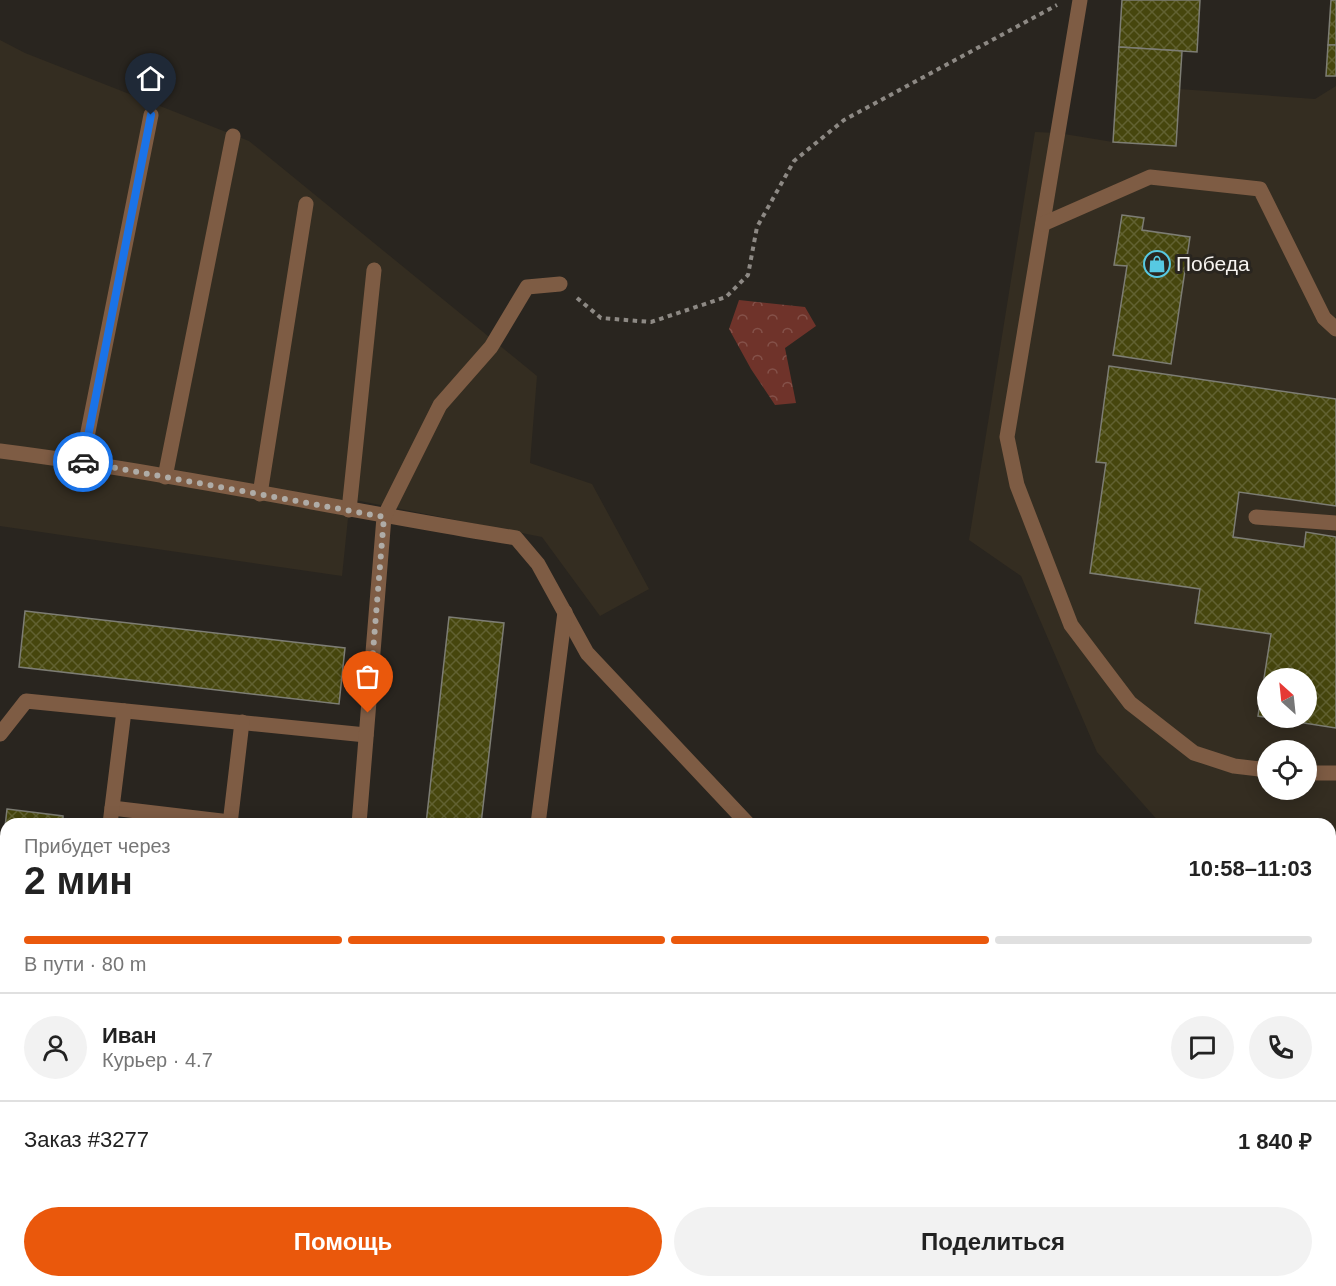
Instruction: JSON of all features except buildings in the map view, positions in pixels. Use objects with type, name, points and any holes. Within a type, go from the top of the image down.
[{"type":"street","points":[[1080,0],[1007,437],[1017,485],[1071,625],[1130,703],[1194,753],[1234,766],[1257,769]]},
{"type":"street","points":[[82,462],[151,115]]},
{"type":"street","points":[[165,477],[233,136]]},
{"type":"street","points":[[1043,225],[1150,177],[1260,189],[1324,318],[1336,329]]},
{"type":"street","points":[[260,494],[306,204]]},
{"type":"street","points":[[349,510],[374,270]]},
{"type":"street","points":[[359,818],[384,517],[440,405],[491,347],[527,287],[560,284]]},
{"type":"street","points":[[0,451],[82,462],[384,517],[516,538],[538,564],[587,653],[742,818]]},
{"type":"street","points":[[1256,518],[1336,523]]},
{"type":"street","points":[[539,818],[565,612]]},
{"type":"street","points":[[0,734],[26,701],[366,735]]},
{"type":"street","points":[[111,818],[124,711]]},
{"type":"street","points":[[231,818],[242,723]]},
{"type":"street","points":[[1317,773],[1336,773]]},
{"type":"street","points":[[112,808],[191,818]]},
{"type":"path","points":[[560,284],[601,318],[651,322],[726,297],[748,275],[757,227],[794,161],[844,120],[1065,0]]},
{"type":"shaded area","points":[[0,40],[25,53],[249,141],[537,376],[530,463],[592,484],[649,589],[600,616],[542,537],[350,499],[342,576],[0,526]]},
{"type":"shaded area","points":[[1336,86],[1336,818],[1156,818],[1097,752],[1021,576],[969,540],[1035,132],[1058,133],[1113,142],[1179,89],[1315,99]]},
{"type":"green space","points":[[739,300],[805,307],[816,326],[785,348],[796,403],[775,405],[751,369],[729,329]]},
{"type":"way so far","points":[[83,462],[384,517],[368,713]]},
{"type":"place","name":"Победа","points":[[1157,264]]},
{"type":"route","points":[[83,462],[151,115]]}]
